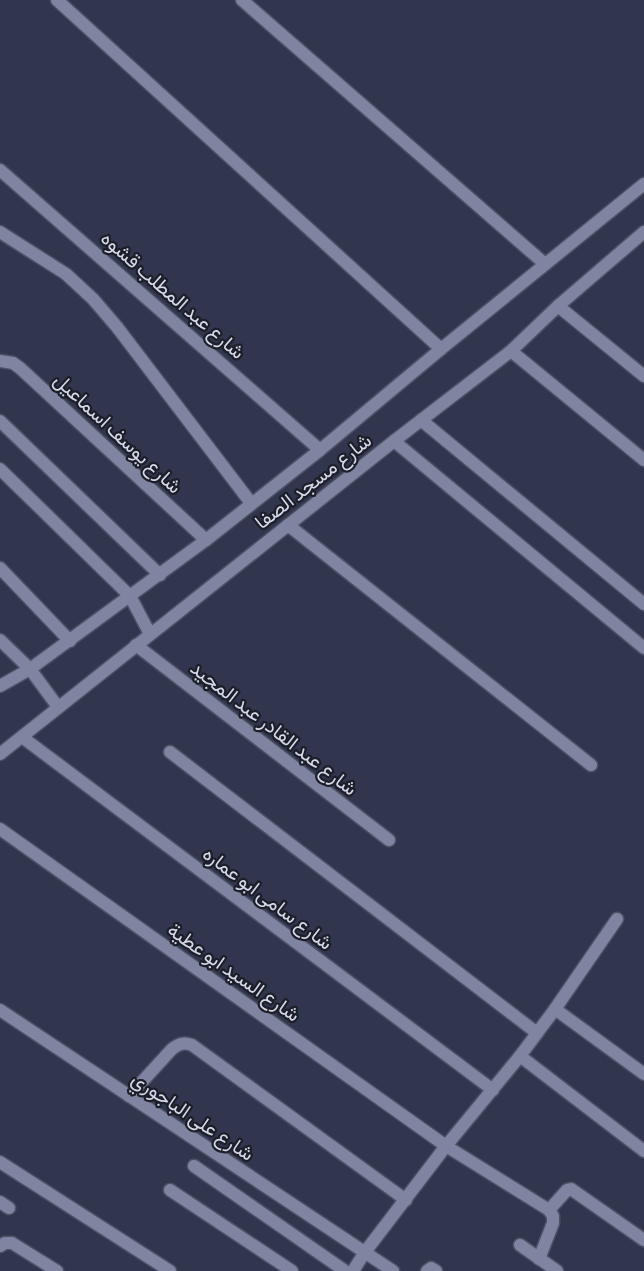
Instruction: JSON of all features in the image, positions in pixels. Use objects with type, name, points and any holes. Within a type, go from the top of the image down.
[{"type":"street","points":[[57,0],[441,348]]},
{"type":"street","points":[[242,0],[546,264]]},
{"type":"street","name":"شارع عبد المطلب قشوه","points":[[0,170],[320,450]]},
{"type":"street","name":"شارع مسجد الصفا","points":[[0,686],[30,669],[206,540],[320,450],[441,348],[644,184]]},
{"type":"street","points":[[0,232],[66,274],[93,299],[123,335],[251,503]]},
{"type":"street","name":"شارع مسجد الصفا","points":[[0,754],[510,351],[624,247],[644,232]]},
{"type":"street","points":[[558,306],[644,376]]},
{"type":"street","points":[[510,351],[644,460]]},
{"type":"street","name":"شارع يوسف اسماعيل","points":[[0,361],[12,362],[20,368],[206,540]]},
{"type":"street","points":[[0,420],[160,574]]},
{"type":"street","points":[[421,420],[644,604]]},
{"type":"street","points":[[394,441],[644,648]]},
{"type":"street","points":[[0,469],[130,596],[150,634]]},
{"type":"street","points":[[288,525],[591,764]]},
{"type":"street","points":[[0,568],[70,640]]},
{"type":"street","points":[[0,640],[30,669],[58,707]]},
{"type":"street","name":"شارع عبد القادر عبد المجيد","points":[[136,646],[389,840]]},
{"type":"street","name":"شارع سامى ابو عماره","points":[[22,737],[493,1090]]},
{"type":"street","points":[[170,752],[538,1033]]},
{"type":"street","name":"شارع السيد ابو عطية","points":[[0,829],[446,1146],[549,1210]]},
{"type":"street","points":[[353,1271],[365,1252],[446,1146],[493,1090],[556,1009],[617,919]]},
{"type":"street","points":[[556,1009],[644,1074]]},
{"type":"street","name":"شارع على الباجوري","points":[[0,1010],[393,1271]]},
{"type":"street","points":[[129,1096],[172,1049],[180,1044],[192,1045],[406,1200]]},
{"type":"street","points":[[520,1056],[642,1144]]},
{"type":"street","points":[[0,1162],[170,1271]]},
{"type":"street","points":[[194,1166],[345,1271]]},
{"type":"street","points":[[539,1259],[553,1223],[553,1216],[549,1210],[567,1190],[571,1189],[644,1240]]},
{"type":"street","points":[[170,1190],[292,1271]]},
{"type":"street","points":[[0,1246],[12,1243],[57,1271]]},
{"type":"street","points":[[520,1245],[557,1271]]},
{"type":"street","points":[[427,1271],[431,1268],[436,1271]]}]
